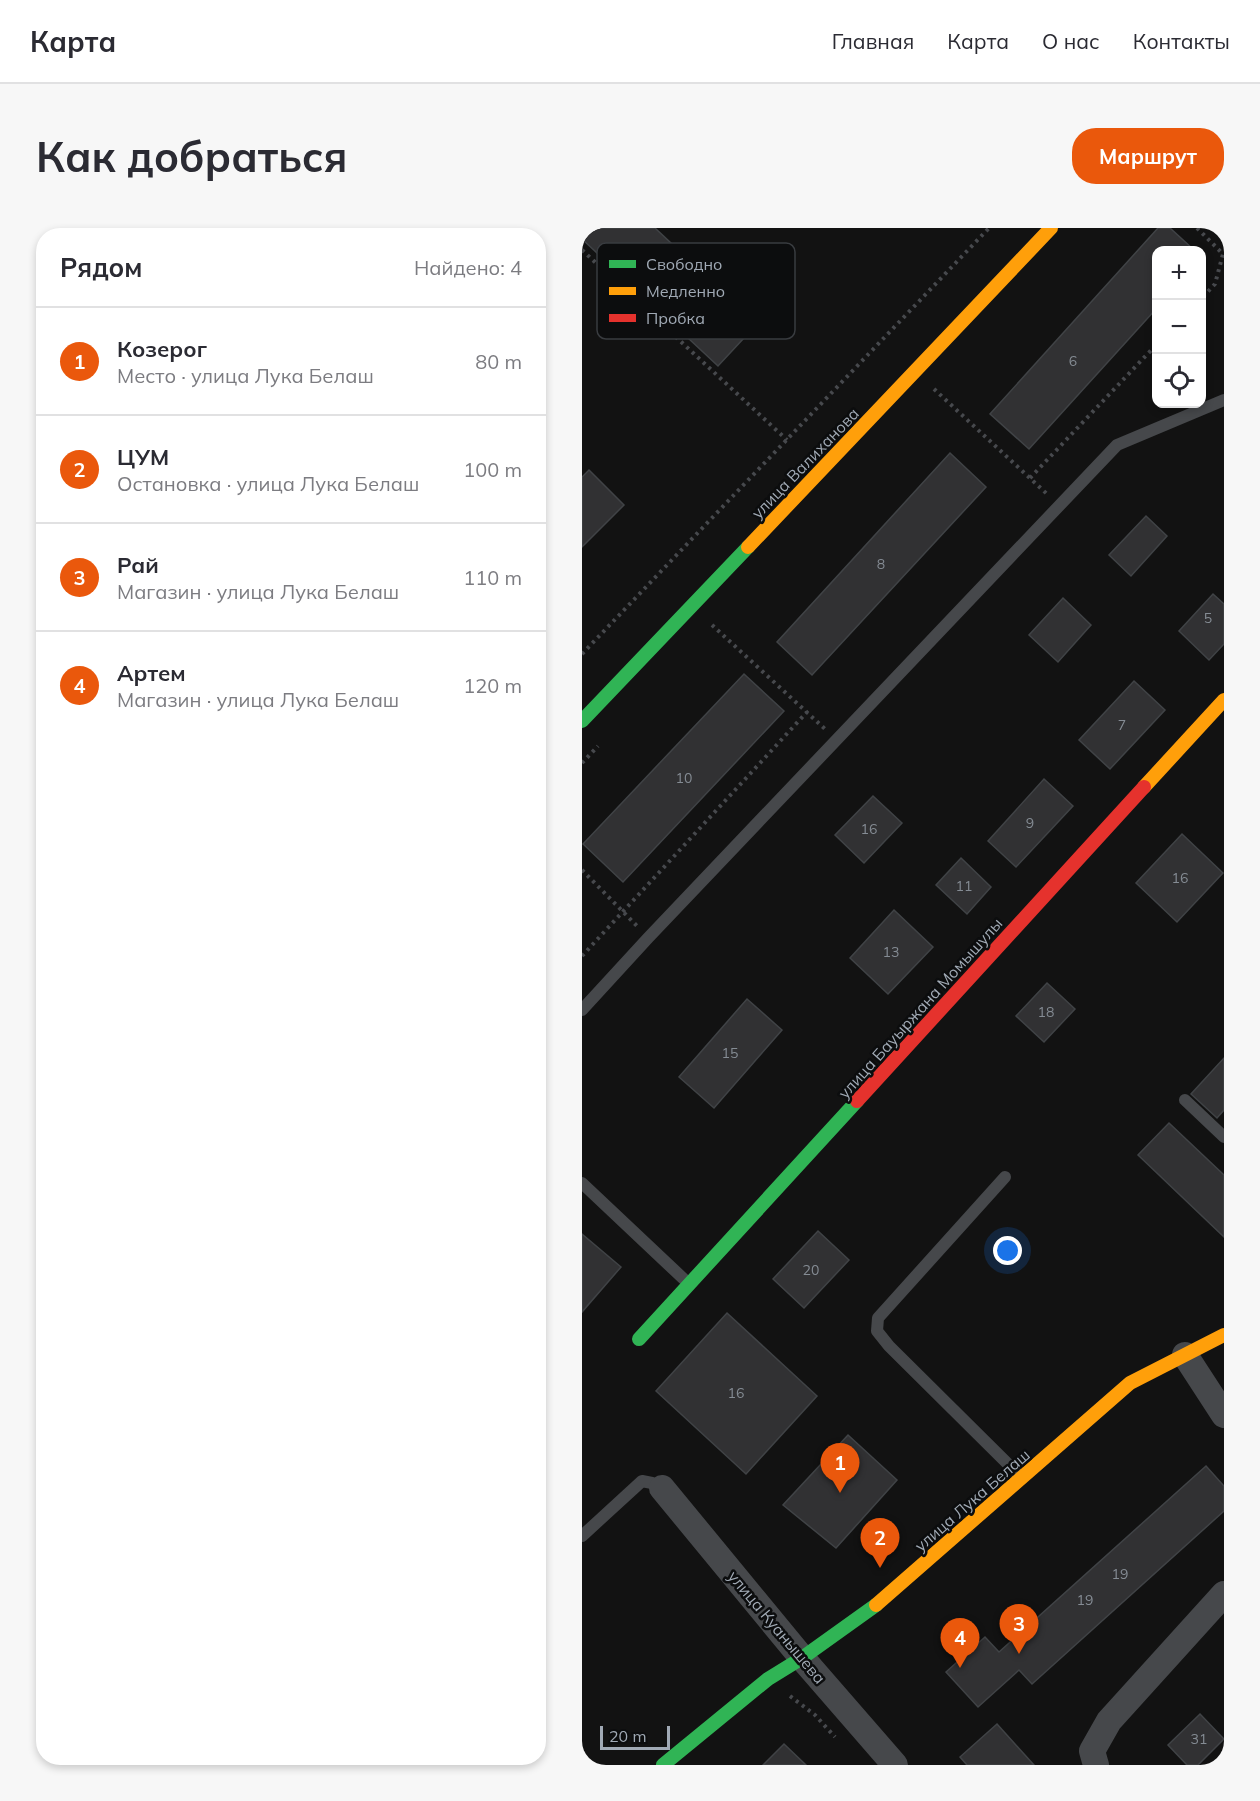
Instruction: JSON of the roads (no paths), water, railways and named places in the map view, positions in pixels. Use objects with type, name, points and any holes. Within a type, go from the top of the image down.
[{"type":"street","name":"улица Валиханова","points":[[582,721],[1051,228]]},
{"type":"street","name":"улица Бауыржана Момышулы","points":[[639,1339],[1224,699]]},
{"type":"street","name":"улица Лука Белаш","points":[[663,1765],[768,1679],[802,1658],[885,1598],[1130,1383],[1224,1335]]},
{"type":"street","points":[[1185,1355],[1224,1415]]},
{"type":"street","name":"улица Куанышева","points":[[662,1488],[802,1658],[895,1765]]},
{"type":"street","points":[[1096,1765],[1092,1752],[1109,1721],[1224,1594]]},
{"type":"lane","points":[[582,1010],[1117,445],[1224,400]]},
{"type":"lane","points":[[1185,1100],[1224,1137]]},
{"type":"lane","points":[[1005,1177],[878,1318],[877,1331],[889,1347],[1022,1478]]},
{"type":"lane","points":[[582,1183],[690,1285]]},
{"type":"lane","points":[[582,1536],[642,1481],[662,1488]]},
{"type":"place","name":"Козерог","points":[[840,1493]]},
{"type":"place","name":"ЦУМ","points":[[880,1568]]},
{"type":"place","name":"Рай","points":[[1019,1654]]},
{"type":"place","name":"Артем","points":[[960,1668]]}]
